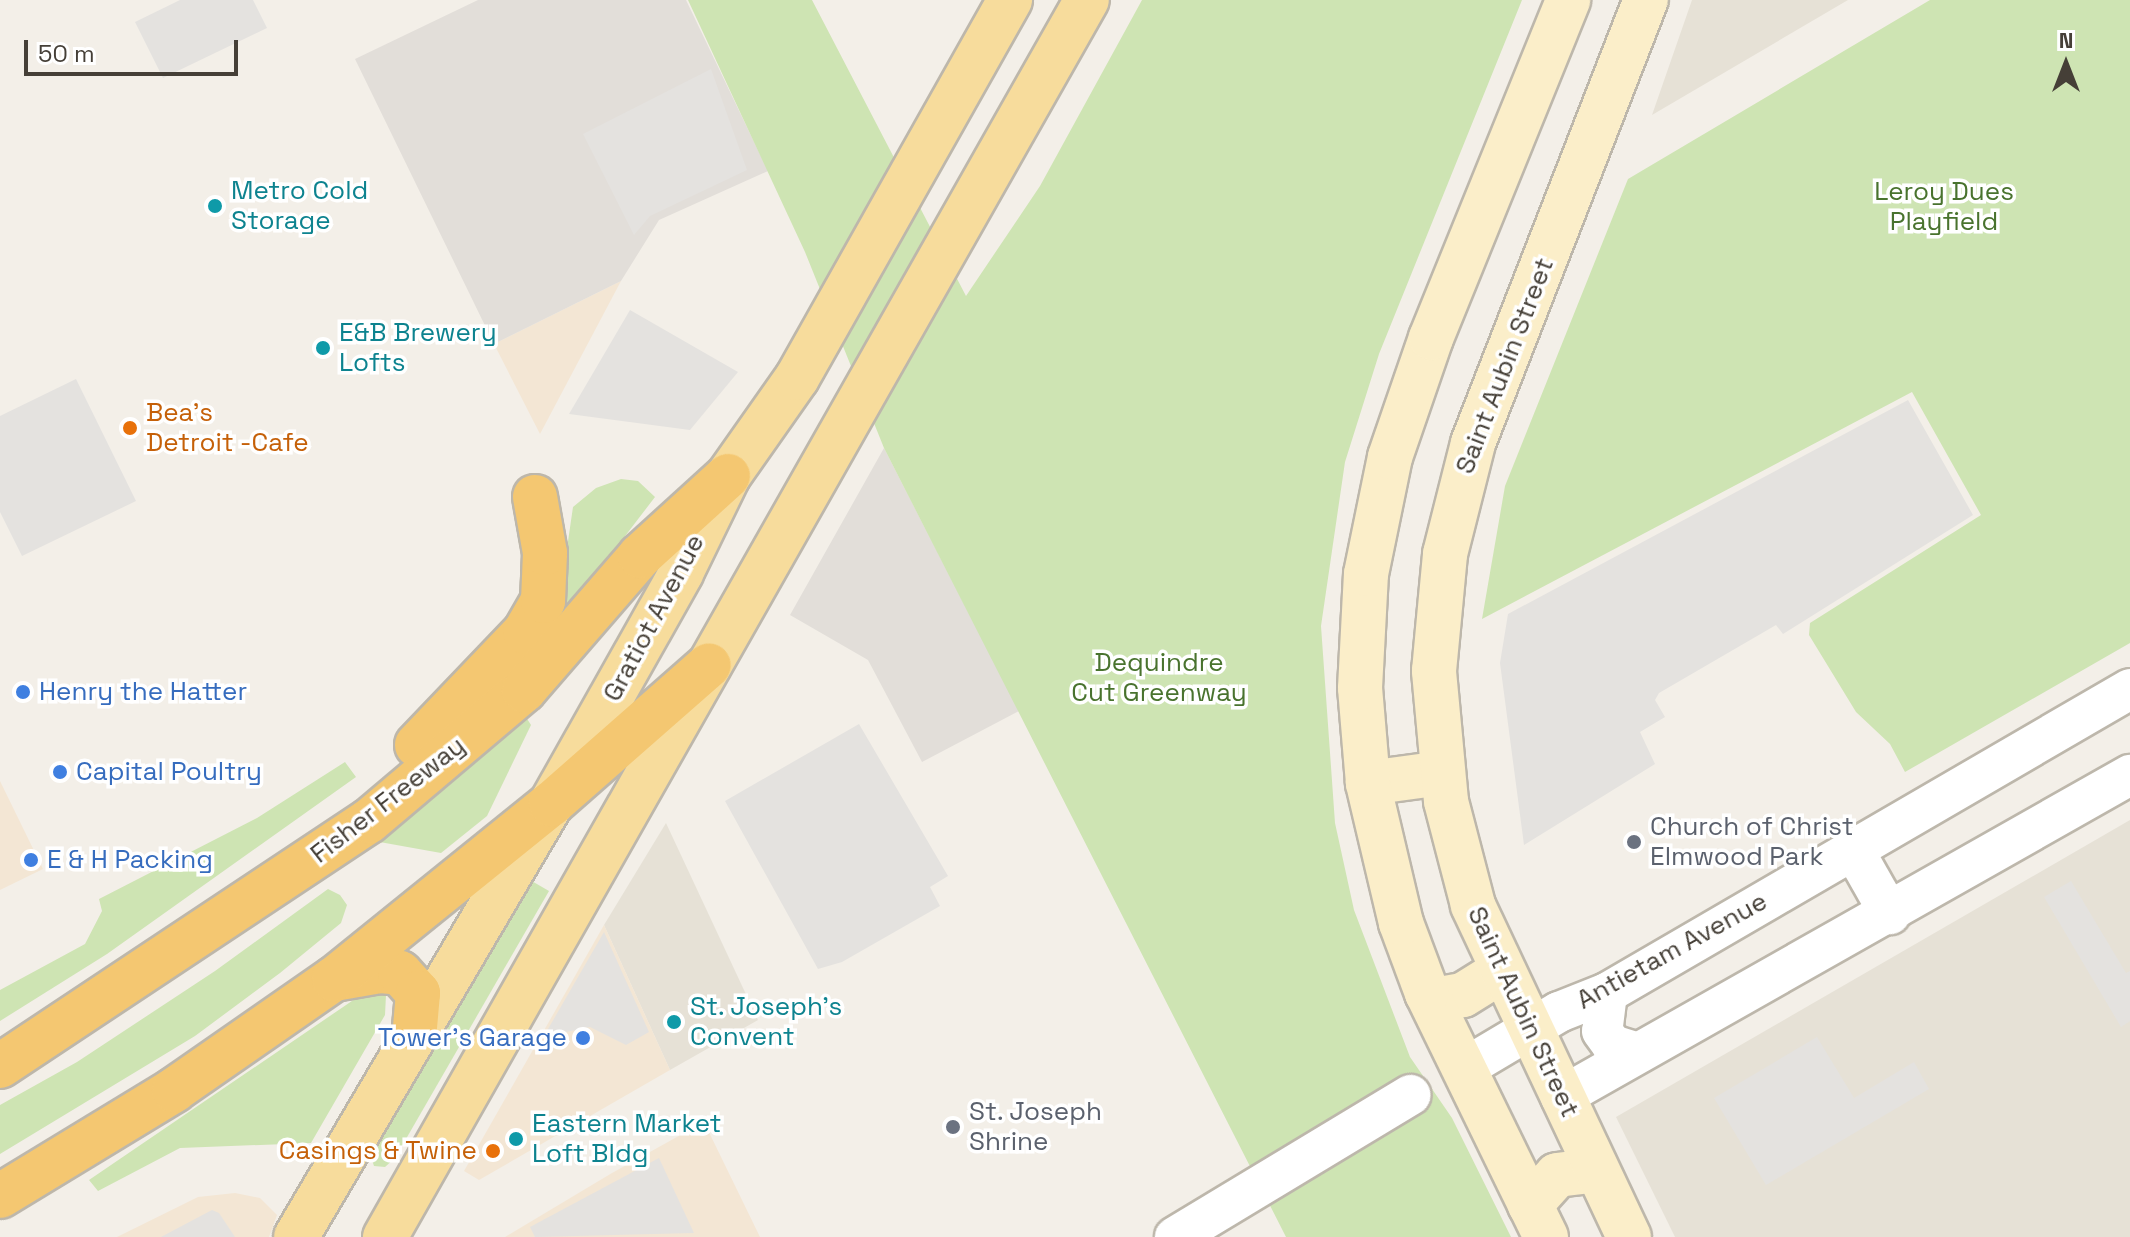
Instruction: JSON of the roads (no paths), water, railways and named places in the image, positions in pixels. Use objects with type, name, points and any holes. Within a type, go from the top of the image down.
[{"type":"highway","name":"Fisher Freeway","points":[[0,1066],[176,954],[369,821],[556,658],[640,556],[728,476]]},
{"type":"highway","points":[[176,954],[209,910],[288,855],[411,751],[525,632],[543,601],[546,577],[535,497]]},
{"type":"highway","points":[[0,1196],[174,1090],[334,979],[551,804],[709,665]]},
{"type":"highway","points":[[334,979],[381,971],[400,973],[418,993],[415,1028]]},
{"type":"main road","name":"Gratiot Avenue","points":[[296,1237],[415,1028],[551,804],[681,573],[728,476],[797,378],[1010,0]]},
{"type":"main road","points":[[385,1237],[1087,0]]},
{"type":"main road","points":[[1538,1221],[1427,993],[1390,886],[1368,783],[1360,688],[1362,611],[1390,457],[1431,338],[1568,0]]},
{"type":"main road","name":"Saint Aubin Street","points":[[1629,1237],[1500,972],[1461,868],[1442,773],[1436,632],[1445,554],[1463,478],[1485,407],[1646,0]]},
{"type":"main road","points":[[1368,783],[1442,773]]},
{"type":"main road","points":[[1427,993],[1440,999],[1463,995],[1500,972]]},
{"type":"main road","points":[[1538,1221],[1557,1175],[1597,1170]]},
{"type":"street","name":"Antietam Avenue","points":[[1463,1069],[1528,1030],[1607,993],[1853,849],[2126,699]]},
{"type":"street","points":[[1561,1097],[1890,914],[2130,775]]},
{"type":"street","points":[[1853,849],[1890,914]]},
{"type":"street","points":[[1607,993],[1602,1031],[1612,1045],[1638,1053]]},
{"type":"street","points":[[1175,1237],[1410,1095]]},
{"type":"place","name":"Metro Cold Storage","points":[[215,206]]},
{"type":"place","name":"E&B Brewery Lofts","points":[[323,348]]},
{"type":"place","name":"Bea’s Detroit -Cafe","points":[[130,428]]},
{"type":"place","name":"Henry the Hatter","points":[[23,692]]},
{"type":"place","name":"Capital Poultry","points":[[60,772]]},
{"type":"place","name":"Church of Christ Elmwood Park","points":[[1634,842]]},
{"type":"place","name":"E & H Packing","points":[[31,860]]},
{"type":"place","name":"St. Joseph's Convent","points":[[674,1022]]},
{"type":"place","name":"Tower's Garage","points":[[583,1038]]},
{"type":"place","name":"St. Joseph Shrine","points":[[953,1127]]},
{"type":"place","name":"Eastern Market Loft Bldg","points":[[516,1139]]},
{"type":"place","name":"Casings & Twine","points":[[493,1151]]},
{"type":"park label","name":"Leroy Dues Playfield","points":[[1944,207]]},
{"type":"park label","name":"Dequindre Cut Greenway","points":[[1159,678]]}]
